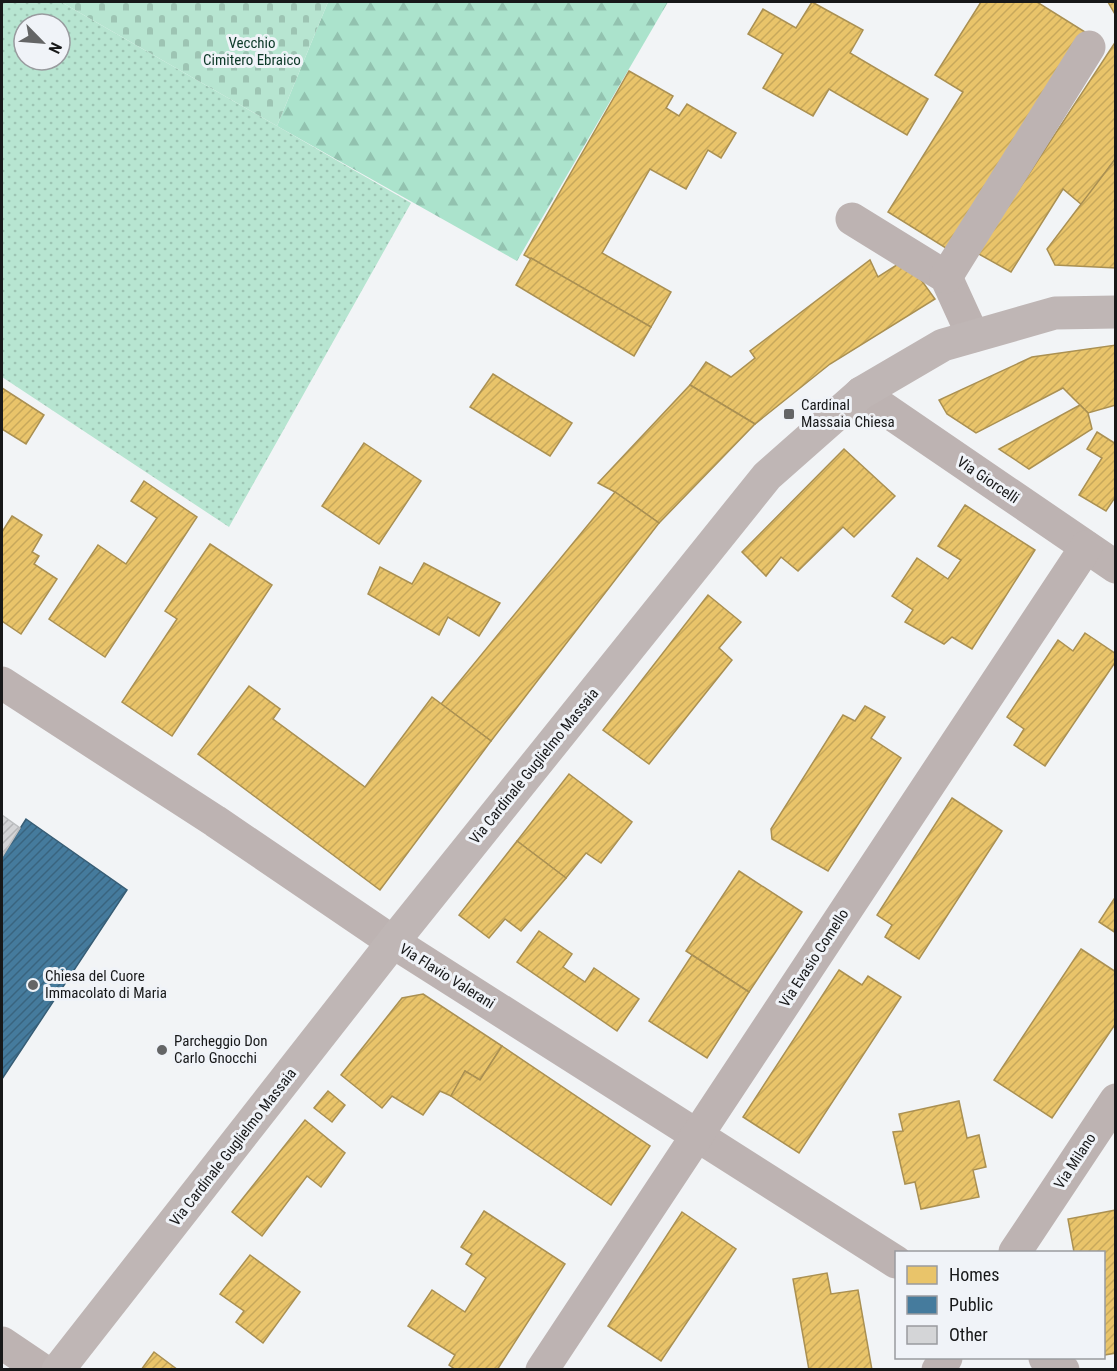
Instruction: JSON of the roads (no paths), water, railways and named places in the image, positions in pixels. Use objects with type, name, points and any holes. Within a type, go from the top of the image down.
[{"type":"main road","name":"Via Cardinale Guglielmo Massaia","points":[[58,1370],[393,942],[767,476],[861,393],[943,345],[1055,313],[1116,312]]},
{"type":"street","points":[[946,277],[1089,47]]},
{"type":"street","points":[[852,219],[946,277],[973,336]]},
{"type":"street","name":"Via Giorcelli","points":[[861,393],[1116,567]]},
{"type":"street","name":"Via Evasio Comello","points":[[542,1370],[1086,547]]},
{"type":"street","name":"Via Flavio Valerani","points":[[2,682],[215,820],[393,942],[895,1261]]},
{"type":"street","name":"Via Milano","points":[[1016,1251],[1116,1100]]},
{"type":"street","points":[[2,1343],[42,1370]]},
{"type":"street","points":[[1046,1359],[1063,1370]]},
{"type":"place","name":"Cardinal Massaia Chiesa","points":[[789,414]]},
{"type":"place","name":"Chiesa del Cuore Immacolato di Maria","points":[[33,985]]},
{"type":"place","name":"Parcheggio Don Carlo Gnocchi","points":[[162,1050]]},
{"type":"park label","name":"Vecchio Cimitero Ebraico","points":[[252,52]]}]
